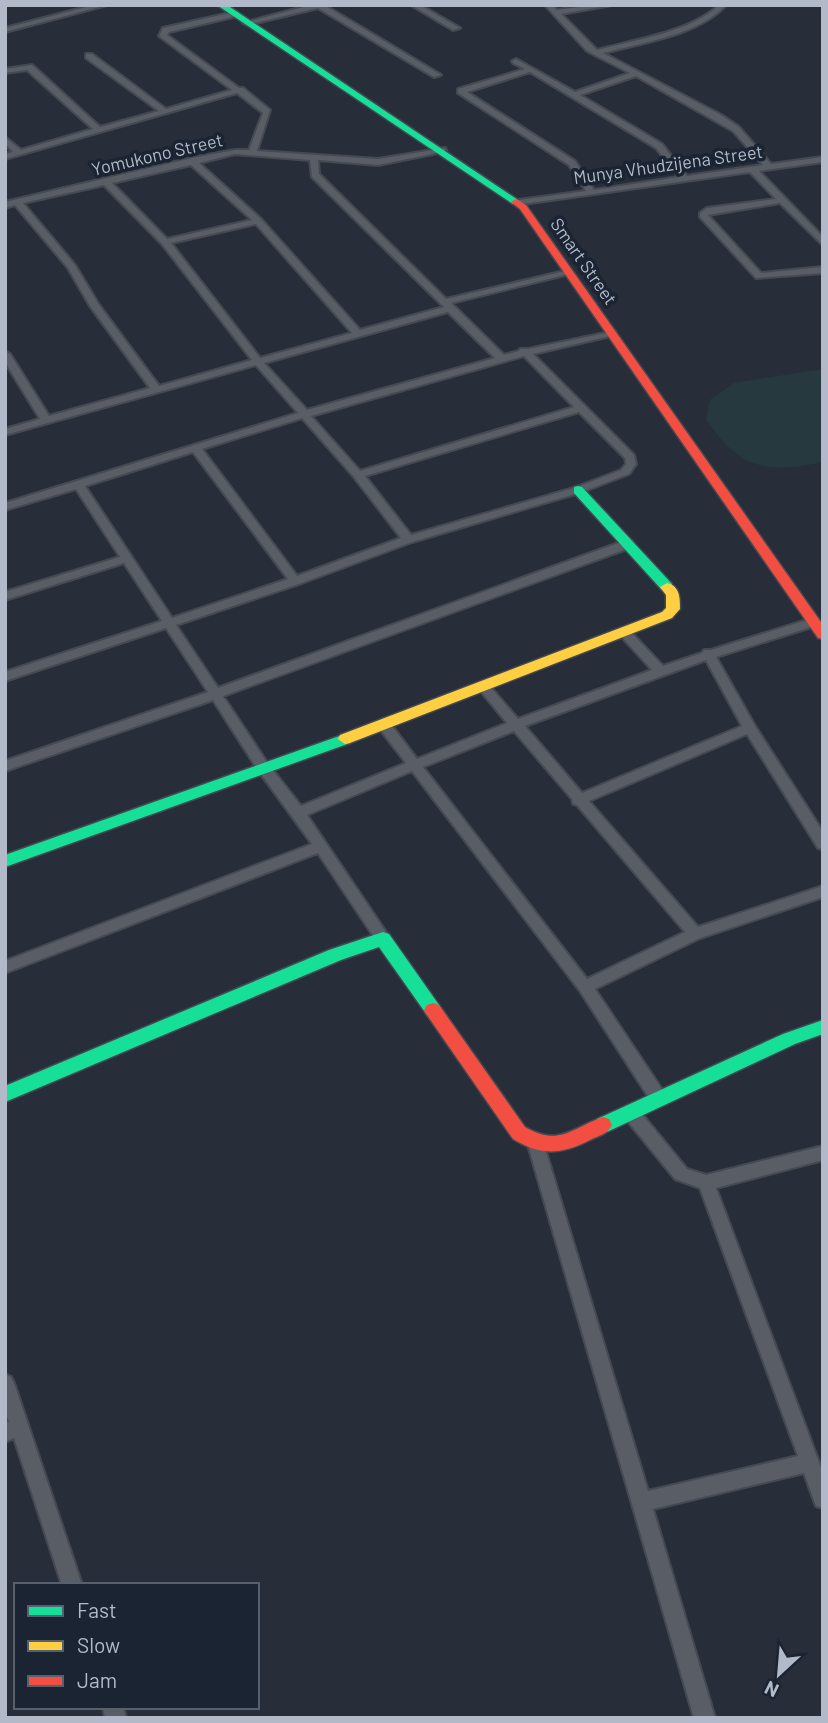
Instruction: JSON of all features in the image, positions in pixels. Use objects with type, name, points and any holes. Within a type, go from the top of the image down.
[{"type":"street","points":[[5,30],[104,5]]},
{"type":"street","points":[[253,151],[267,112],[163,36],[166,30],[234,14],[321,5],[437,75]]},
{"type":"street","points":[[414,5],[456,28]]},
{"type":"street","points":[[551,9],[609,5]]},
{"type":"street","points":[[597,52],[690,24],[719,11],[723,5]]},
{"type":"street","points":[[551,9],[585,45],[727,123],[768,166]]},
{"type":"street","name":"Smart Street","points":[[234,14],[519,203],[818,628]]},
{"type":"street","points":[[89,56],[164,111]]},
{"type":"street","points":[[516,61],[659,146],[684,178]]},
{"type":"street","points":[[5,71],[29,67],[98,130]]},
{"type":"street","points":[[530,70],[461,91],[572,163],[590,190]]},
{"type":"street","points":[[574,95],[638,73]]},
{"type":"street","points":[[5,157],[240,90]]},
{"type":"street","points":[[5,139],[19,153]]},
{"type":"street","name":"Yomukono Street","points":[[5,205],[192,161],[253,151],[387,161],[442,150]]},
{"type":"street","points":[[314,157],[315,175],[500,357]]},
{"type":"street","name":"Munya Vhudzijena Street","points":[[519,203],[590,190],[823,159]]},
{"type":"street","points":[[192,161],[258,221],[358,334]]},
{"type":"street","points":[[752,169],[823,242]]},
{"type":"street","points":[[106,182],[165,242],[258,362],[358,475],[408,539]]},
{"type":"street","points":[[784,200],[708,211],[703,215],[759,276],[823,270]]},
{"type":"street","points":[[17,202],[72,267],[95,306],[155,388]]},
{"type":"street","points":[[165,242],[258,221]]},
{"type":"street","points":[[5,432],[155,388],[358,334],[566,272]]},
{"type":"street","points":[[5,507],[195,447],[500,357],[612,333]]},
{"type":"street","points":[[5,677],[295,581],[408,539],[578,490],[625,472],[631,464],[630,457],[524,351]]},
{"type":"street","points":[[5,354],[47,421]]},
{"type":"street","points":[[358,475],[581,408]]},
{"type":"street","points":[[195,447],[295,581]]},
{"type":"street","points":[[79,485],[124,559],[170,622],[263,767],[298,813],[519,1133],[536,1145],[556,1147],[659,1098],[823,1027]]},
{"type":"street","points":[[5,861],[384,724],[667,615],[674,603],[673,594],[578,490]]},
{"type":"street","points":[[5,766],[216,694],[628,544]]},
{"type":"street","points":[[5,596],[124,559]]},
{"type":"street","points":[[298,813],[416,764],[708,653],[818,628]]},
{"type":"street","points":[[624,632],[660,671]]},
{"type":"street","points":[[708,653],[750,728],[823,844]]},
{"type":"street","points":[[483,686],[695,934]]},
{"type":"street","points":[[384,724],[585,987],[659,1098]]},
{"type":"street","points":[[578,800],[750,728]]},
{"type":"street","points":[[5,967],[319,847]]},
{"type":"street","points":[[585,987],[695,934],[823,891]]},
{"type":"street","points":[[5,1094],[335,955],[383,939]]},
{"type":"street","points":[[631,1113],[681,1174],[706,1183],[823,1153]]},
{"type":"street","points":[[536,1145],[705,1718]]},
{"type":"street","points":[[706,1183],[823,1499]]},
{"type":"street","points":[[5,1383],[13,1430],[71,1583]]},
{"type":"street","points":[[642,1502],[808,1463]]},
{"type":"shaded area","points":[[823,369],[823,462],[785,467],[756,464],[742,458],[730,448],[706,419],[710,400],[734,383]]},
{"type":"traffic: fast","points":[[221,5],[516,202]]},
{"type":"traffic: fast","points":[[578,490],[667,587]]},
{"type":"traffic: fast","points":[[5,861],[345,739]]},
{"type":"traffic: fast","points":[[5,1094],[335,955],[383,939],[433,1010]]},
{"type":"traffic: fast","points":[[603,1125],[789,1039],[823,1027]]},
{"type":"traffic: slow","points":[[345,739],[667,615],[673,609],[673,594],[667,587]]},
{"type":"traffic: jam","points":[[516,202],[523,207],[823,635]]},
{"type":"traffic: jam","points":[[433,1010],[519,1133],[531,1140],[552,1145],[570,1141],[603,1125]]}]
